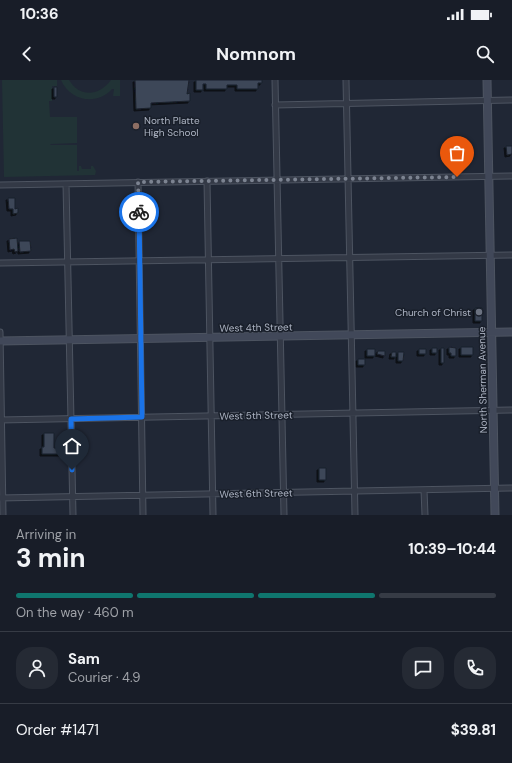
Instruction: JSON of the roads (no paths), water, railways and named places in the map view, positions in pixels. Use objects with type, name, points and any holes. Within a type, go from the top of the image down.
[{"type":"main road","name":"North Sherman Avenue","points":[[487,80],[495,515]]},
{"type":"main road","name":"West 4th Street","points":[[0,341],[512,332]]},
{"type":"street","points":[[275,80],[284,515]]},
{"type":"street","points":[[346,80],[355,515]]},
{"type":"street","points":[[275,105],[512,100]]},
{"type":"street","points":[[0,185],[512,176]]},
{"type":"street","points":[[207,181],[214,515]]},
{"type":"street","points":[[138,182],[143,515]]},
{"type":"street","points":[[66,184],[73,515]]},
{"type":"street","points":[[0,263],[512,255]]},
{"type":"street","points":[[0,332],[1,498],[3,515]]},
{"type":"street","name":"West 5th Street","points":[[1,420],[512,410]]},
{"type":"street","name":"West 6th Street","points":[[1,498],[512,488]]},
{"type":"street","points":[[424,490],[424,515]]},
{"type":"place","name":"North Platte High School","points":[[136,126]]},
{"type":"place","name":"Church of Christ","points":[[479,312]]}]
